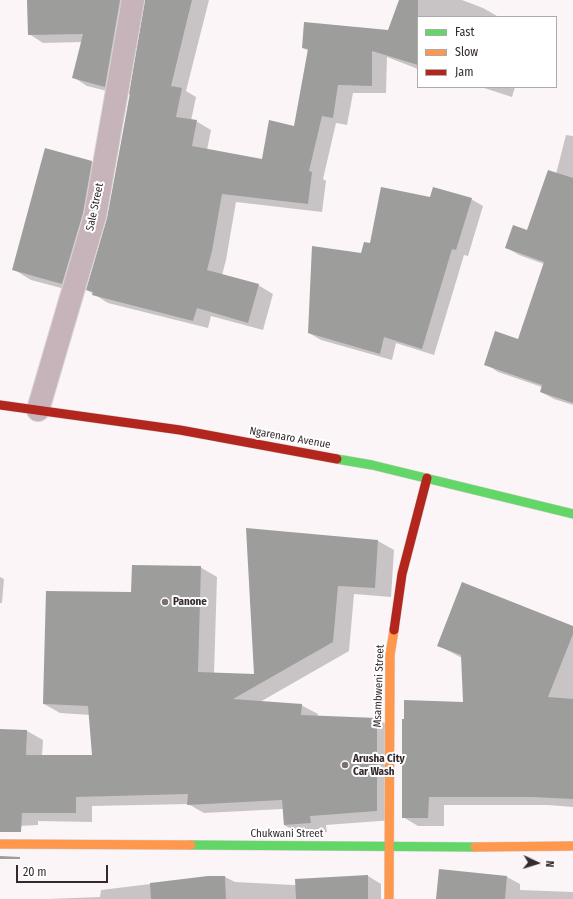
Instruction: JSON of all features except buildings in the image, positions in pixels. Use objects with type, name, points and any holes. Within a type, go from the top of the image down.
[{"type":"main road","name":"Ngarenaro Avenue","points":[[0,405],[180,430],[372,465],[573,514]]},
{"type":"main road","name":"Msambweni Street","points":[[389,899],[390,655],[402,574],[427,478]]},
{"type":"main road","name":"Chukwani Street","points":[[0,844],[389,847],[573,846]]},
{"type":"street","name":"Sale Street","points":[[38,410],[95,216],[133,0]]},
{"type":"traffic: fast","points":[[337,459],[372,465],[573,514]]},
{"type":"traffic: fast","points":[[191,845],[475,847]]},
{"type":"traffic: slow","points":[[389,899],[390,655],[394,630]]},
{"type":"traffic: slow","points":[[0,844],[191,845]]},
{"type":"traffic: slow","points":[[475,847],[573,846]]},
{"type":"traffic: jam","points":[[0,405],[180,430],[337,459]]},
{"type":"traffic: jam","points":[[394,630],[402,574],[427,478]]},
{"type":"place","name":"Panone","points":[[165,602]]},
{"type":"place","name":"Arusha City Car Wash","points":[[345,765]]}]
